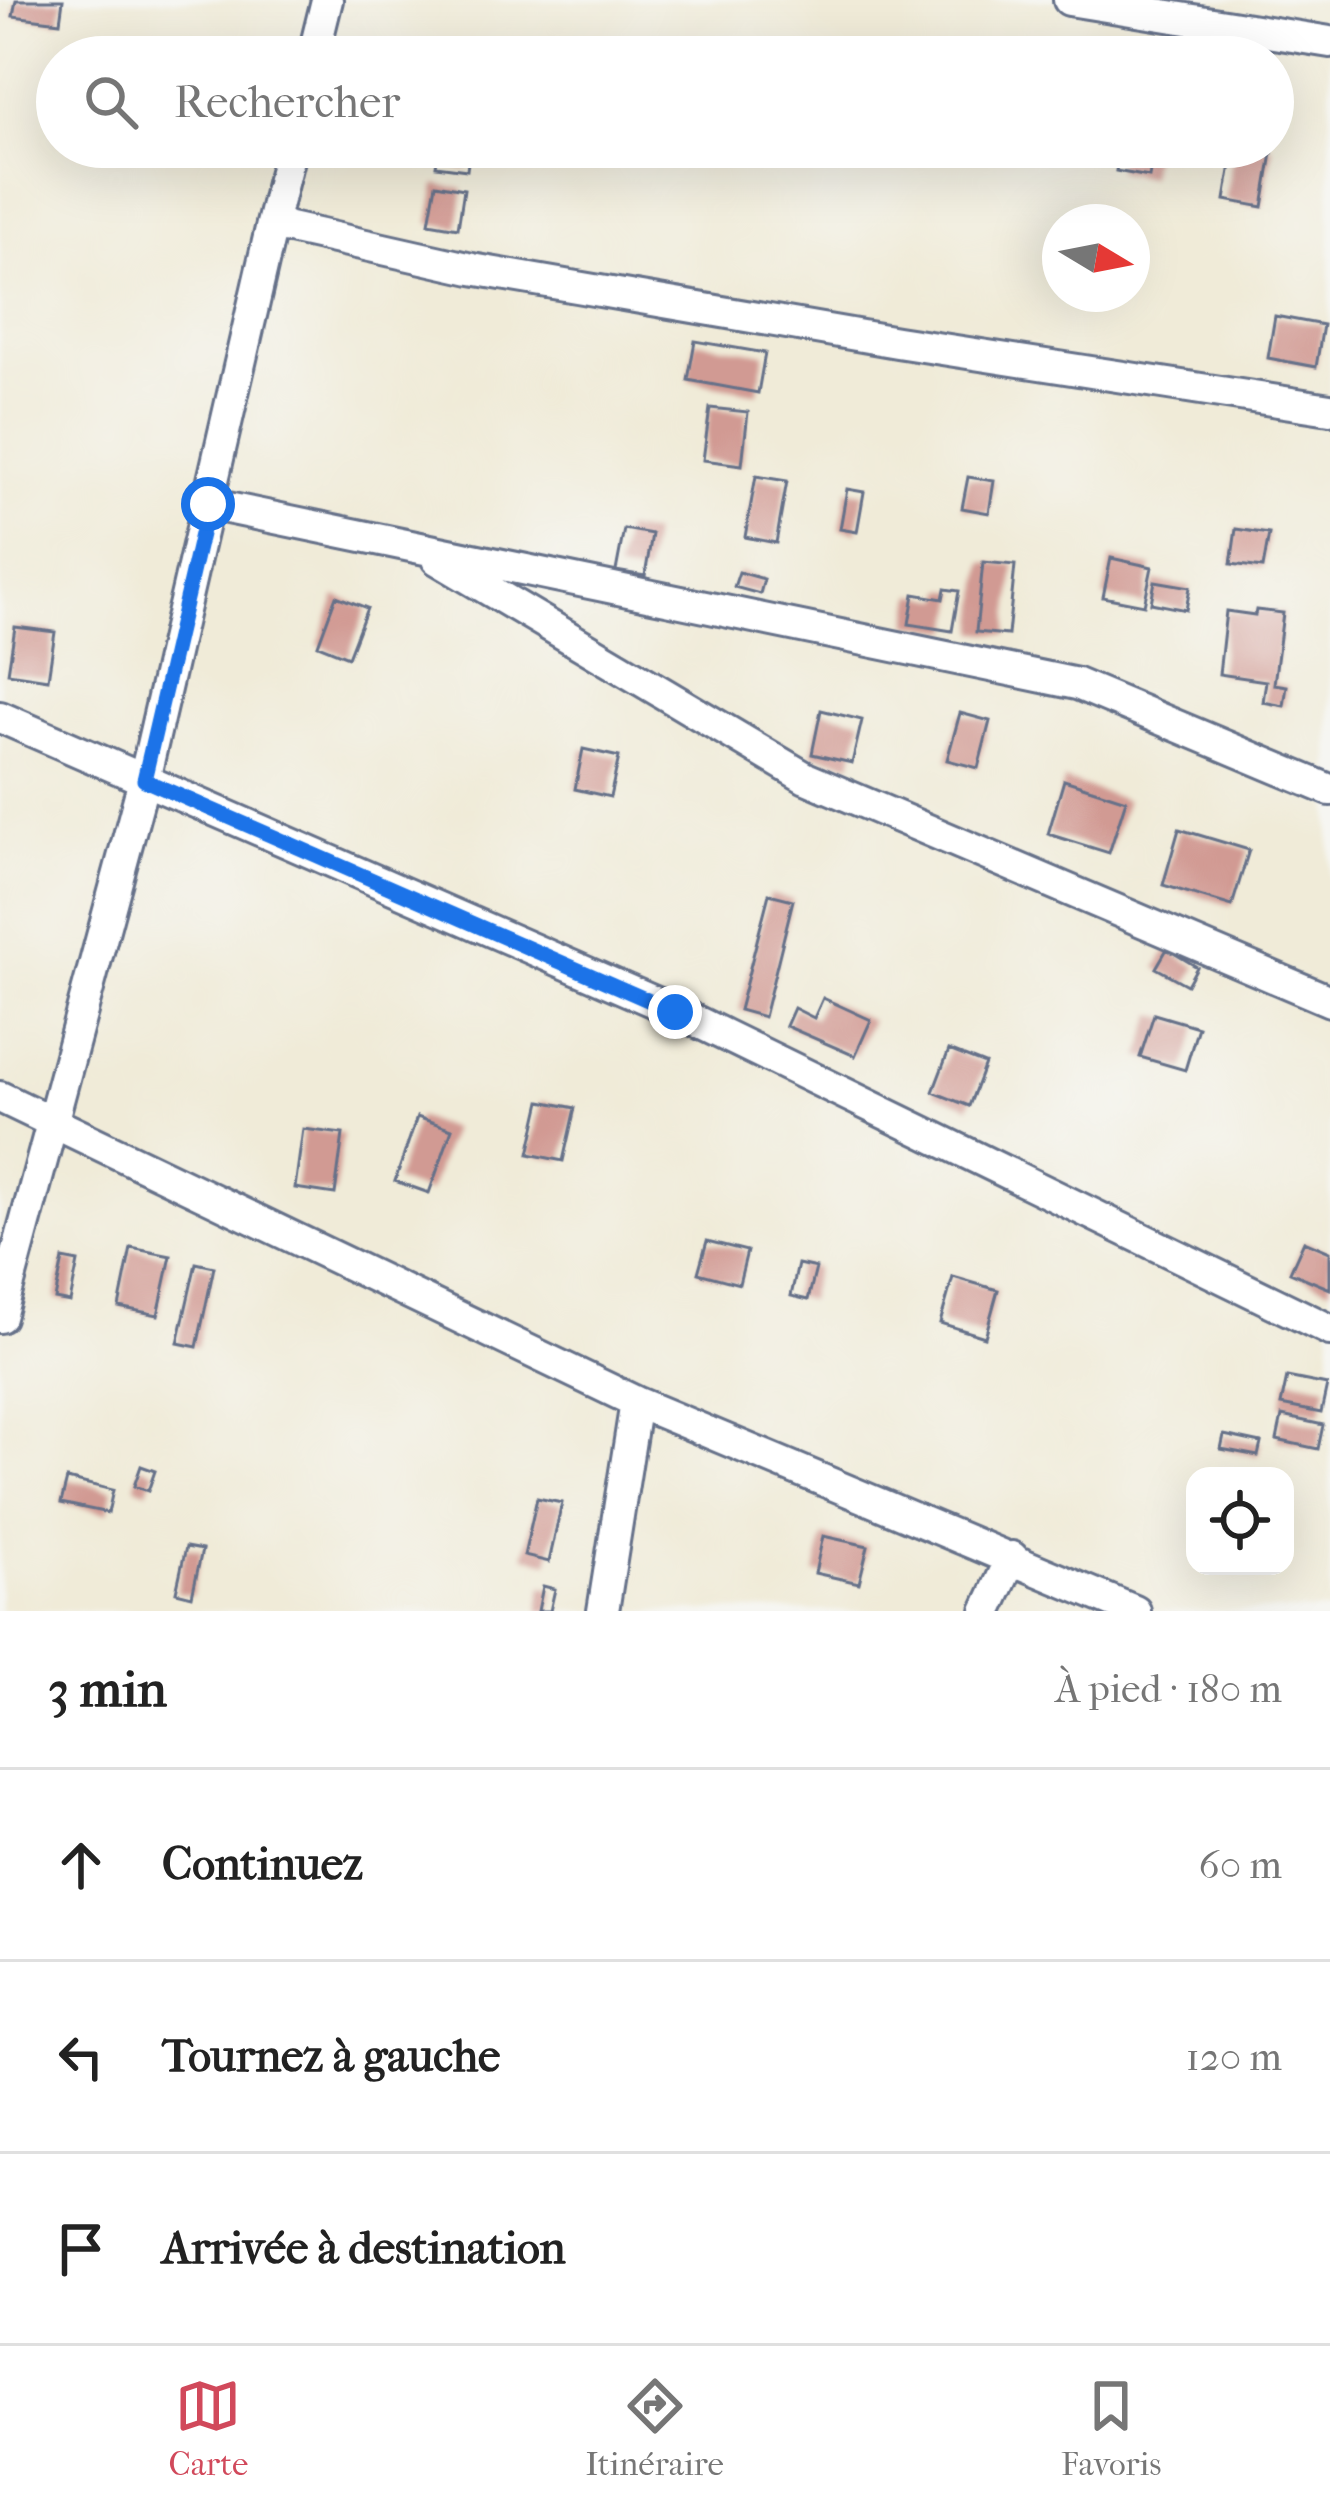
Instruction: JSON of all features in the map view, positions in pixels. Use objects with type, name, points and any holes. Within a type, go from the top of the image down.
[{"type":"street","points":[[318,36],[327,0]]},
{"type":"street","points":[[1069,0],[1293,36]]},
{"type":"street","points":[[1294,36],[1330,42]]},
{"type":"street","points":[[0,1316],[144,780],[286,168]]},
{"type":"street","points":[[272,224],[495,273],[1330,409]]},
{"type":"street","points":[[208,504],[1077,684],[1330,790]]},
{"type":"street","points":[[416,547],[806,778],[1330,1001]]},
{"type":"street","points":[[0,717],[675,1012],[1330,1330]]},
{"type":"street","points":[[0,1097],[636,1402],[1135,1611]]},
{"type":"street","points":[[602,1611],[636,1402]]},
{"type":"street","points":[[987,1611],[1012,1558]]},
{"type":"building","points":[[16,0],[63,0],[60,22],[13,16]]},
{"type":"building","points":[[1116,168],[1150,168],[1149,177]]},
{"type":"building","points":[[1230,168],[1270,168],[1263,207],[1225,200]]},
{"type":"building","points":[[436,184],[464,189],[458,228],[429,223]]},
{"type":"building","points":[[1275,316],[1323,325],[1316,367],[1268,358]]},
{"type":"building","points":[[695,341],[765,353],[758,393],[688,380]]},
{"type":"building","points":[[710,408],[748,412],[742,465],[703,460]]},
{"type":"building","points":[[756,476],[787,481],[776,543],[745,537]]},
{"type":"building","points":[[968,477],[994,481],[989,513],[962,508]]},
{"type":"building","points":[[847,489],[864,492],[857,532],[840,529]]},
{"type":"building","points":[[624,529],[652,534],[645,576],[616,571]]},
{"type":"building","points":[[1236,529],[1269,534],[1263,568],[1231,564]]},
{"type":"building","points":[[1111,558],[1152,567],[1144,605],[1103,597]]},
{"type":"building","points":[[983,562],[1015,565],[1008,635],[976,632]]},
{"type":"building","points":[[739,572],[764,579],[760,594],[734,587]]},
{"type":"building","points":[[1155,581],[1190,587],[1186,610],[1151,603]]},
{"type":"building","points":[[945,589],[959,591],[952,631],[909,624],[914,594],[943,599]]},
{"type":"building","points":[[336,596],[367,608],[348,657],[318,645]]},
{"type":"building","points":[[1256,610],[1283,613],[1274,684],[1287,686],[1284,706],[1263,702],[1266,681],[1219,674],[1226,611],[1255,615]]},
{"type":"building","points":[[15,627],[55,632],[48,679],[8,673]]},
{"type":"building","points":[[821,710],[862,720],[852,763],[812,754]]},
{"type":"building","points":[[960,713],[990,721],[978,768],[947,760]]},
{"type":"building","points":[[583,749],[619,757],[610,797],[575,789]]},
{"type":"building","points":[[1064,780],[1126,800],[1109,853],[1048,834]]},
{"type":"building","points":[[1179,829],[1249,850],[1232,906],[1163,885]]},
{"type":"building","points":[[769,894],[793,900],[764,1017],[739,1010]]},
{"type":"building","points":[[1167,949],[1197,967],[1187,985],[1156,968]]},
{"type":"building","points":[[823,998],[871,1020],[855,1056],[786,1026],[794,1008],[814,1018]]},
{"type":"building","points":[[1154,1014],[1198,1027],[1185,1070],[1140,1057]]},
{"type":"building","points":[[949,1050],[985,1064],[969,1106],[933,1092]]},
{"type":"building","points":[[541,1101],[575,1108],[563,1161],[529,1154]]},
{"type":"building","points":[[417,1117],[452,1129],[429,1193],[395,1181]]},
{"type":"building","points":[[303,1129],[343,1134],[335,1194],[295,1188]]},
{"type":"building","points":[[707,1241],[747,1251],[739,1284],[698,1273]]},
{"type":"building","points":[[1304,1241],[1330,1252],[1330,1289],[1290,1272]]},
{"type":"building","points":[[131,1248],[171,1256],[158,1315],[119,1307]]},
{"type":"building","points":[[63,1259],[78,1262],[70,1302],[55,1299]]},
{"type":"building","points":[[196,1263],[214,1267],[197,1347],[178,1343]]},
{"type":"building","points":[[798,1264],[816,1268],[808,1300],[791,1296]]},
{"type":"building","points":[[953,1277],[998,1290],[985,1337],[940,1323]]},
{"type":"building","points":[[1287,1377],[1327,1385],[1321,1413],[1281,1405]]},
{"type":"building","points":[[1282,1416],[1323,1425],[1318,1449],[1277,1440]]},
{"type":"building","points":[[1224,1435],[1261,1443],[1258,1456],[1221,1449]]},
{"type":"building","points":[[141,1466],[155,1471],[148,1491],[134,1486]]},
{"type":"building","points":[[67,1479],[113,1490],[108,1513],[61,1503]]},
{"type":"building","points":[[537,1498],[562,1503],[549,1562],[524,1556]]},
{"type":"building","points":[[823,1536],[868,1546],[859,1583],[815,1573]]},
{"type":"building","points":[[186,1547],[202,1550],[192,1596],[176,1592]]},
{"type":"building","points":[[543,1586],[555,1589],[550,1611],[538,1611]]},
{"type":"route","points":[[208,504],[144,780],[675,1012]]}]
